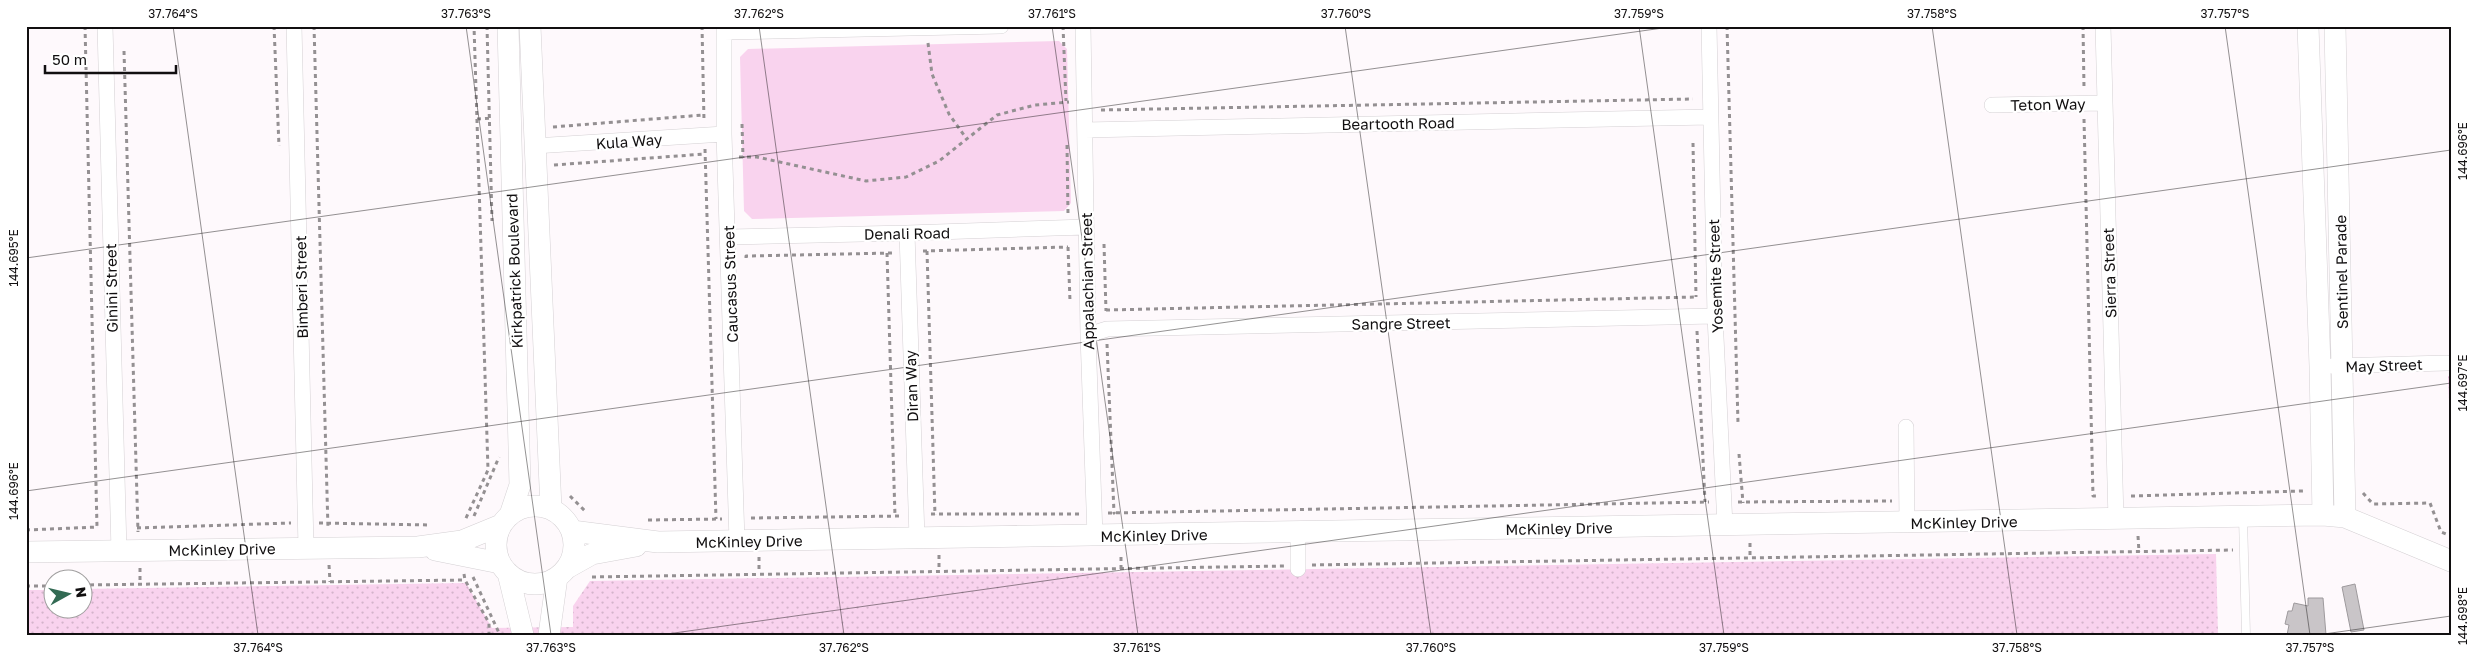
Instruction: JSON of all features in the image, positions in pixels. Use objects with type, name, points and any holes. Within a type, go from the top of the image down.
[{"type":"street","name":"Ginini Street","points":[[104,26],[118,528],[129,551]]},
{"type":"street","name":"Bimberi Street","points":[[294,26],[306,548]]},
{"type":"street","name":"Kirkpatrick Boulevard","points":[[506,520],[520,485],[508,26]]},
{"type":"street","name":"Kirkpatrick Boulevard","points":[[530,26],[543,146],[551,509]]},
{"type":"street","points":[[724,29],[1001,26]]},
{"type":"street","name":"Appalachian Street","points":[[1083,26],[1088,335],[1095,536]]},
{"type":"street","name":"Yosemite Street","points":[[1709,26],[1715,316],[1725,526]]},
{"type":"street","name":"Sierra Street","points":[[2103,26],[2116,520]]},
{"type":"street","name":"Sentinel Parade","points":[[2308,26],[2320,366],[2323,515]]},
{"type":"street","name":"Sentinel Parade","points":[[2335,26],[2344,366],[2345,517]]},
{"type":"street","name":"Caucasus Street","points":[[724,29],[724,134],[729,237],[737,541]]},
{"type":"street","name":"Teton Way","points":[[1992,105],[2105,103]]},
{"type":"street","name":"Beartooth Road","points":[[1085,130],[1102,128],[1710,117]]},
{"type":"street","name":"Kula Way","points":[[543,146],[724,134]]},
{"type":"street","name":"Denali Road","points":[[729,237],[907,234],[1086,226]]},
{"type":"street","name":"Diran Way","points":[[907,234],[906,252],[917,538]]},
{"type":"street","name":"Sangre Street","points":[[1088,335],[1107,329],[1715,316]]},
{"type":"street","name":"May Street","points":[[2320,366],[2447,363]]},
{"type":"street","points":[[1906,427],[1907,523]]},
{"type":"street","points":[[523,635],[504,568],[496,550],[497,537],[506,520],[520,508],[532,506],[551,509],[566,520],[572,532],[574,544],[572,556],[562,573],[548,635]]},
{"type":"street","name":"McKinley Drive","points":[[572,532],[658,542],[2116,520],[2323,515],[2345,517],[2451,561]]},
{"type":"street","name":"McKinley Drive","points":[[467,548],[506,520]]},
{"type":"street","points":[[1298,533],[1298,567]]},
{"type":"street","name":"McKinley Drive","points":[[562,573],[592,554],[658,542]]},
{"type":"street","name":"McKinley Drive","points":[[26,552],[467,548],[504,568]]},
{"type":"street","points":[[504,568],[519,580],[532,584],[545,583],[562,573]]},
{"type":"lane","points":[[2243,517],[2246,635]]},
{"type":"path","points":[[86,26],[97,527]]},
{"type":"path","points":[[314,26],[330,582]]},
{"type":"path","points":[[474,26],[488,470],[463,525],[473,578],[500,635]]},
{"type":"path","points":[[487,26],[492,226]]},
{"type":"path","points":[[702,26],[716,519]]},
{"type":"path","points":[[1728,26],[1738,432]]},
{"type":"path","points":[[2082,26],[2092,496],[2303,491]]},
{"type":"path","points":[[927,28],[932,74],[950,114],[966,138]]},
{"type":"path","points":[[124,46],[138,528],[129,551],[140,585]]},
{"type":"path","points":[[1101,110],[1693,99]]},
{"type":"path","points":[[1101,100],[1102,128]]},
{"type":"path","points":[[725,157],[757,157],[866,181],[906,177],[939,161],[997,115],[1035,105],[1084,101]]},
{"type":"path","points":[[552,127],[704,115]]},
{"type":"path","points":[[742,118],[743,167]]},
{"type":"path","points":[[552,122],[552,127],[543,146],[553,165],[553,175]]},
{"type":"path","points":[[553,165],[705,154]]},
{"type":"path","points":[[745,236],[746,265]]},
{"type":"path","points":[[1104,242],[1114,513]]},
{"type":"path","points":[[746,256],[1068,247]]},
{"type":"path","points":[[927,251],[935,514],[940,521],[939,572]]},
{"type":"path","points":[[887,253],[895,516]]},
{"type":"path","points":[[1106,310],[1696,297]]},
{"type":"path","points":[[1739,450],[1743,502],[1748,509],[1750,525],[1750,558]]},
{"type":"path","points":[[489,635],[489,623],[465,580],[467,548],[472,519],[499,461],[498,451]]},
{"type":"path","points":[[563,490],[589,516]]},
{"type":"path","points":[[2363,493],[2373,504],[2430,503],[2442,532],[2451,536]]},
{"type":"path","points":[[640,520],[1907,500]]},
{"type":"path","points":[[754,508],[754,518],[758,522],[759,574]]},
{"type":"path","points":[[1114,513],[1120,517],[1122,536],[1121,569]]},
{"type":"path","points":[[26,530],[328,522],[434,525]]},
{"type":"path","points":[[586,577],[1298,567],[2243,550]]},
{"type":"path","points":[[92,586],[465,580]]},
{"type":"path","points":[[26,586],[42,586]]},
{"type":"shaded area","points":[[1059,41],[1067,49],[1071,203],[1064,211],[752,219],[744,211],[740,57],[748,49]]},
{"type":"shaded area","points":[[2448,376],[2451,376],[2451,452]]},
{"type":"shaded area","points":[[2216,554],[2218,635],[26,635],[26,590],[42,590],[42,618],[92,618],[92,589],[466,583],[492,628],[573,627],[573,606],[590,581]]},
{"type":"building","points":[[2355,584],[2364,630],[2351,632],[2342,587]]},
{"type":"building","points":[[2308,598],[2323,598],[2326,635],[2287,635],[2289,625],[2285,624],[2288,611],[2292,611],[2294,603],[2308,606]]}]
